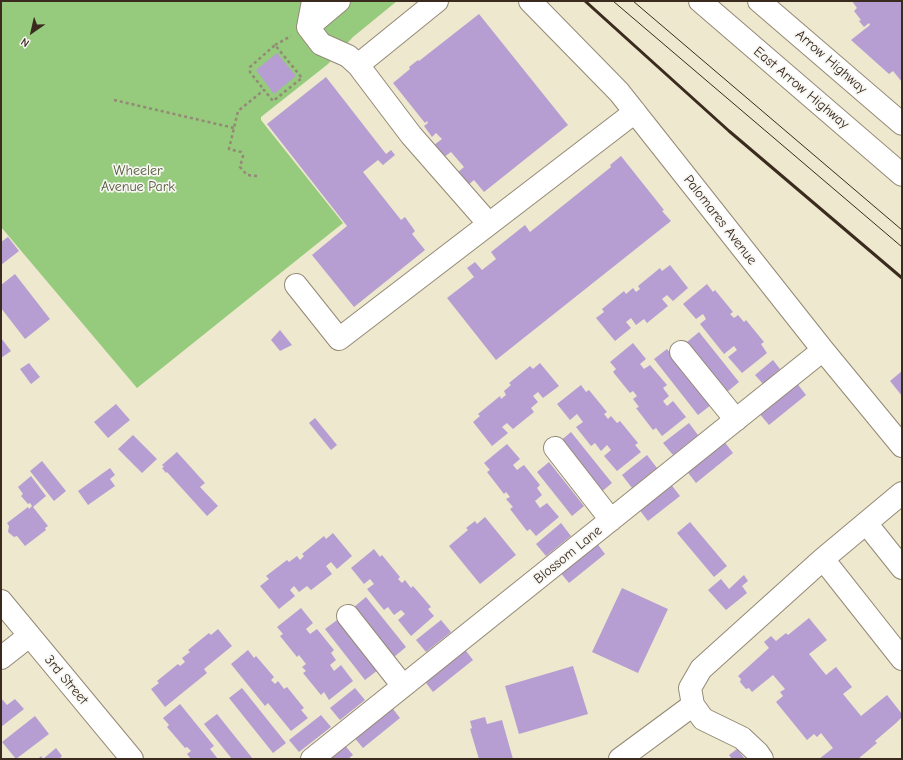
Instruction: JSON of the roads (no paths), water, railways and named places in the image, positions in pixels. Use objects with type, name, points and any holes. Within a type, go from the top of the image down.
[{"type":"street","points":[[313,1],[308,27],[321,44],[348,56],[358,65],[411,135],[489,224]]},
{"type":"street","points":[[308,27],[339,1]]},
{"type":"street","points":[[358,65],[437,1]]},
{"type":"street","name":"Palomares Avenue","points":[[530,1],[619,92],[823,350],[902,446]]},
{"type":"street","name":"East Arrow Highway","points":[[700,1],[902,175]]},
{"type":"street","name":"Arrow Highway","points":[[759,1],[902,124]]},
{"type":"street","points":[[296,285],[339,339],[635,112]]},
{"type":"street","name":"Blossom Lane","points":[[312,759],[823,350]]},
{"type":"street","points":[[681,352],[736,420]]},
{"type":"street","points":[[555,448],[611,520]]},
{"type":"street","points":[[762,759],[758,753],[742,738],[703,719],[693,705],[690,688],[701,669],[823,559],[902,493]]},
{"type":"street","points":[[866,523],[902,568]]},
{"type":"street","points":[[823,559],[902,658]]},
{"type":"street","name":"3rd Street","points":[[1,601],[132,759]]},
{"type":"street","points":[[348,616],[403,686]]},
{"type":"street","points":[[1,658],[29,636]]},
{"type":"street","points":[[620,759],[693,705]]},
{"type":"tram line","points":[[613,1],[902,247]]},
{"type":"tram line","points":[[633,1],[902,230]]},
{"type":"railway","points":[[585,1],[729,131],[902,278]]},
{"type":"park label","name":"Wheeler Avenue Park","points":[[138,180]]}]
